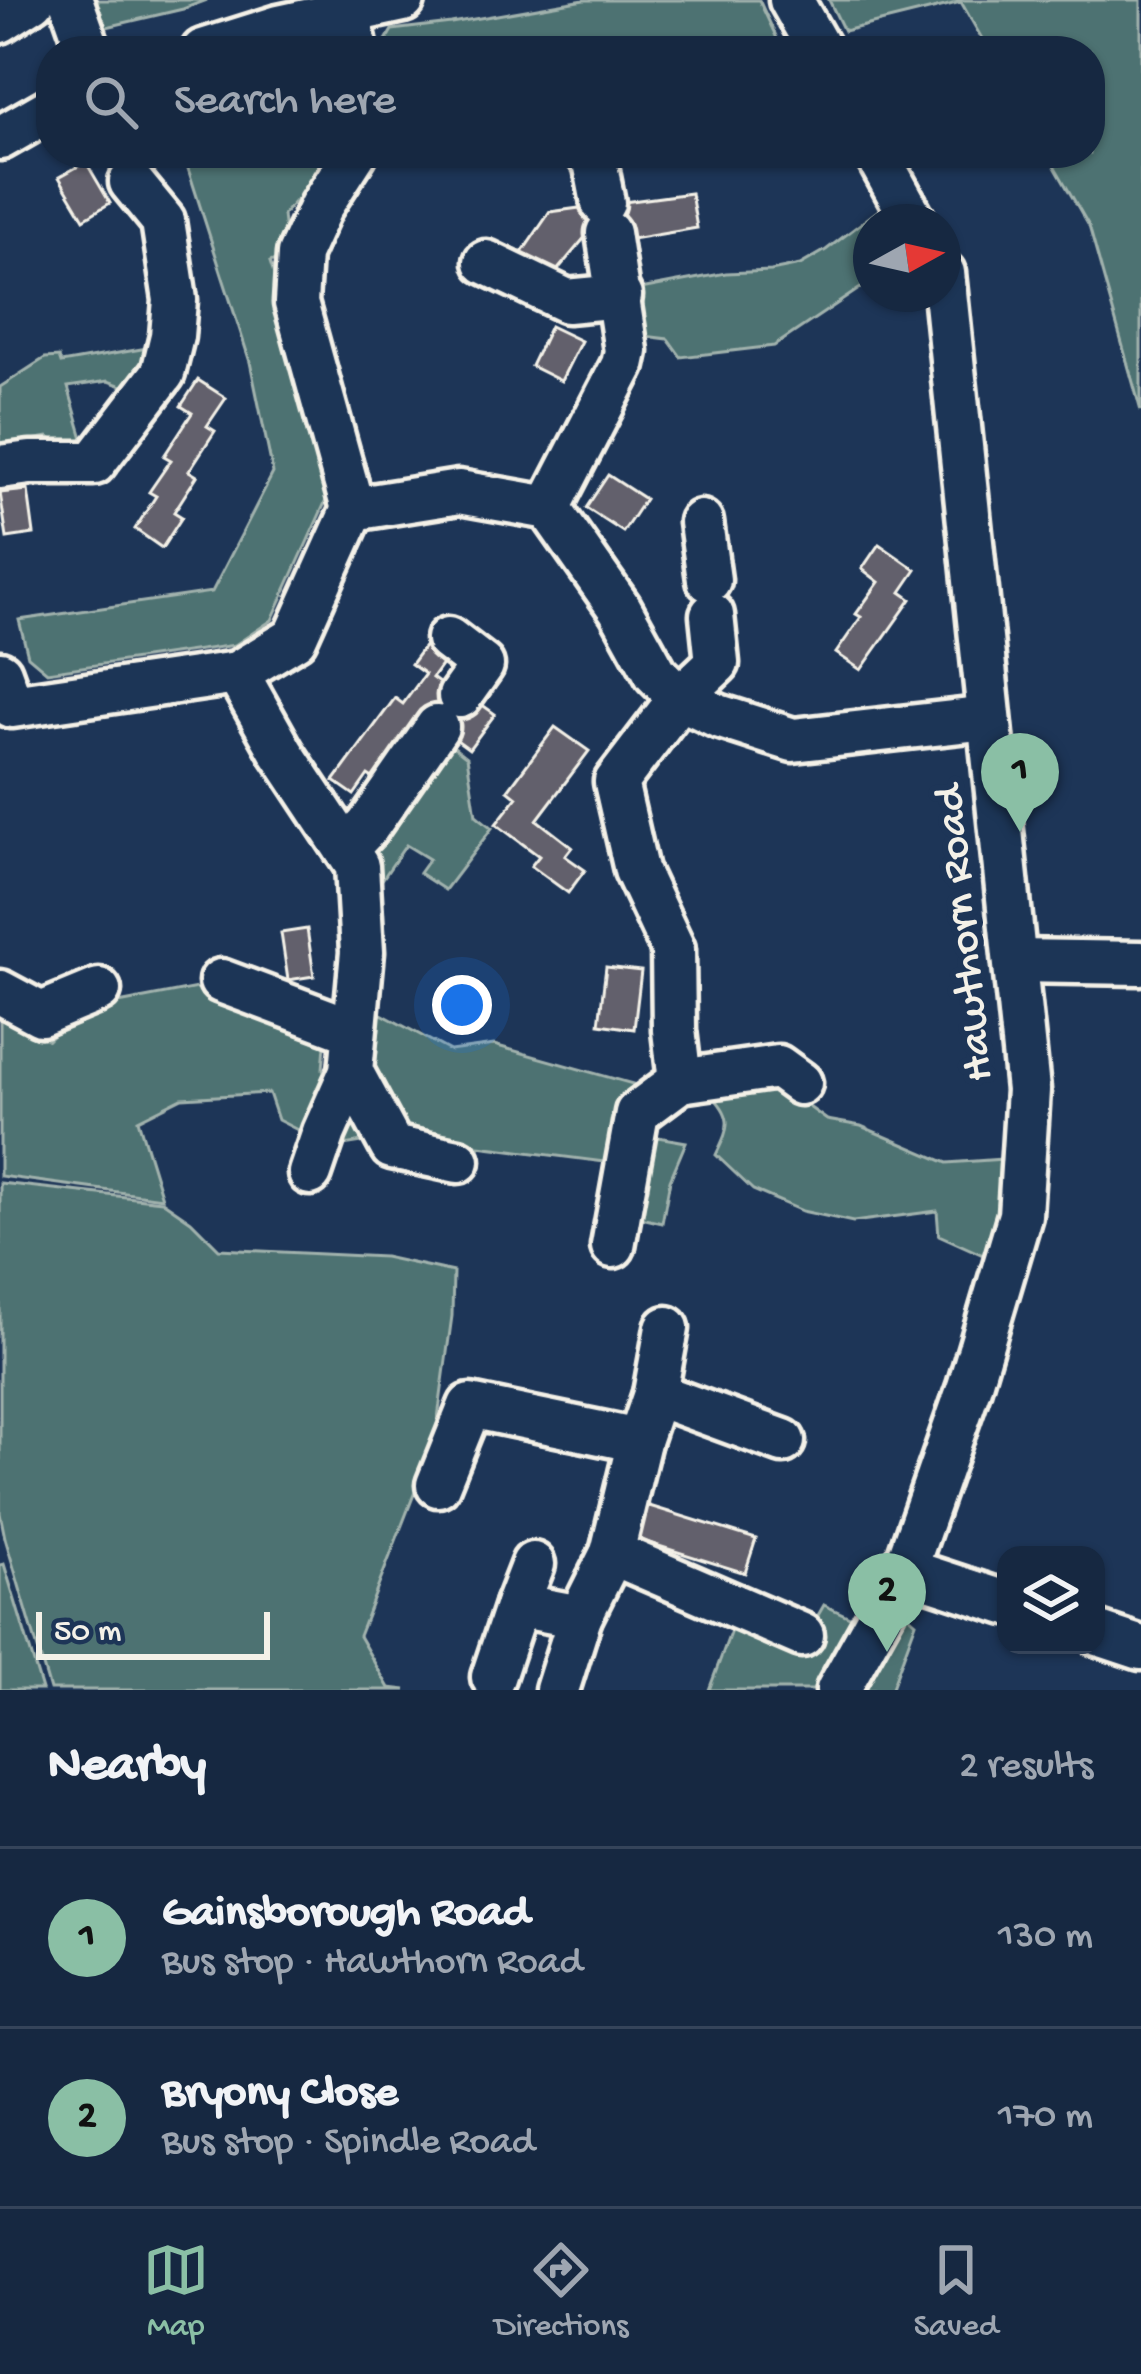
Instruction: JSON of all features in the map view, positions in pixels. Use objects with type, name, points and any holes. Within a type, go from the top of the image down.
[{"type":"street","points":[[0,21],[33,0]]},
{"type":"street","points":[[71,0],[84,36]]},
{"type":"street","points":[[250,36],[279,27],[352,31],[403,0]]},
{"type":"street","points":[[791,0],[811,36]]},
{"type":"street","points":[[0,138],[36,118]]},
{"type":"street","points":[[4,701],[237,673],[295,638],[353,509],[296,303],[299,254],[345,168]]},
{"type":"street","points":[[548,508],[626,351],[596,168]]},
{"type":"street","points":[[884,168],[904,204]]},
{"type":"street","points":[[0,467],[94,463],[163,373],[175,300],[163,221],[131,182]]},
{"type":"street","points":[[486,262],[566,301],[620,296]]},
{"type":"street","name":"Hawthorn Road","points":[[838,1690],[905,1570],[969,1387],[1020,1215],[1028,1090],[949,312]]},
{"type":"street","points":[[353,509],[459,492],[548,508],[620,609],[656,674],[680,698],[718,716],[793,740],[988,718]]},
{"type":"street","points":[[680,1081],[673,949],[636,870],[616,782],[680,698],[717,663],[701,522]]},
{"type":"street","points":[[346,849],[368,826],[482,665],[448,639]]},
{"type":"street","points":[[237,673],[357,866],[362,952],[352,1051],[310,1173]]},
{"type":"street","points":[[1015,961],[1141,963]]},
{"type":"street","points":[[221,981],[352,1051],[392,1147],[458,1161]]},
{"type":"street","points":[[0,992],[41,1013],[99,990]]},
{"type":"street","points":[[613,1246],[637,1113],[680,1081],[778,1067],[800,1083]]},
{"type":"street","points":[[557,1690],[580,1617],[612,1553],[655,1394],[667,1328]]},
{"type":"street","points":[[655,1394],[783,1441]]},
{"type":"street","points":[[438,1485],[470,1406],[639,1441]]},
{"type":"street","points":[[612,1553],[802,1634]]},
{"type":"street","points":[[494,1677],[532,1564]]},
{"type":"street","points":[[905,1570],[997,1600]]},
{"type":"street","points":[[517,1605],[580,1617]]},
{"type":"street","points":[[1105,1636],[1141,1648]]},
{"type":"green space","points":[[82,0],[207,0],[94,30]]},
{"type":"green space","points":[[584,0],[759,0],[776,36],[388,36],[392,30]]},
{"type":"green space","points":[[829,0],[1141,0],[1141,411],[1089,226],[1056,168],[1105,168],[1105,36],[980,36],[961,2],[844,31]]},
{"type":"green space","points":[[188,168],[333,168],[325,185],[295,201],[283,215],[286,242],[280,258],[270,262],[287,315],[328,496],[272,620],[235,645],[47,672],[28,656],[19,620],[212,592],[273,473],[250,362]]},
{"type":"green space","points":[[853,230],[853,293],[774,346],[681,357],[668,339],[636,335],[635,290],[800,265]]},
{"type":"green space","points":[[153,347],[155,354],[125,387],[108,381],[68,387],[85,445],[74,450],[48,437],[0,446],[0,387],[45,358],[59,357],[61,363]]},
{"type":"green space","points":[[449,743],[467,757],[476,815],[492,828],[445,890],[419,873],[429,859],[406,845],[377,887],[368,852]]},
{"type":"green space","points":[[207,986],[326,1033],[323,1069],[335,1084],[369,1055],[376,1011],[450,1051],[494,1045],[633,1084],[627,1124],[641,1134],[686,1142],[670,1180],[662,1223],[633,1216],[636,1166],[400,1136],[331,1147],[278,1120],[269,1093],[182,1098],[138,1120],[162,1198],[0,1176],[0,1014],[10,1009],[48,1040],[77,1011]]},
{"type":"green space","points":[[780,1086],[827,1120],[861,1126],[947,1163],[1004,1159],[990,1258],[939,1235],[937,1211],[853,1222],[802,1211],[753,1190],[716,1155],[727,1121],[708,1091]]},
{"type":"green space","points":[[0,1183],[162,1201],[219,1249],[384,1257],[453,1272],[452,1316],[435,1440],[359,1636],[389,1688],[406,1690],[50,1690],[0,1513]]},
{"type":"green space","points":[[4,1564],[42,1690],[0,1690],[0,1565]]},
{"type":"green space","points":[[824,1605],[858,1621],[823,1690],[709,1690],[733,1625],[802,1643]]},
{"type":"green space","points":[[907,1614],[916,1622],[891,1690],[849,1690],[893,1621]]},
{"type":"building","points":[[75,168],[90,168],[110,203],[84,219],[59,177]]},
{"type":"building","points":[[691,193],[697,228],[620,241],[618,230],[587,235],[550,279],[519,257],[550,212]]},
{"type":"building","points":[[550,326],[581,341],[561,381],[531,366]]},
{"type":"building","points":[[198,380],[226,398],[207,426],[215,431],[189,471],[197,476],[174,512],[182,517],[162,548],[135,529],[156,496],[149,492],[171,460],[164,456],[192,413],[181,406]]},
{"type":"building","points":[[608,475],[645,499],[623,532],[586,508]]},
{"type":"building","points":[[28,490],[34,534],[7,538],[0,493]]},
{"type":"building","points":[[879,544],[916,570],[901,592],[911,599],[861,670],[836,653],[879,582],[862,569]]},
{"type":"building","points":[[428,641],[448,656],[432,678],[469,705],[474,699],[495,714],[469,749],[431,721],[383,785],[368,775],[354,795],[334,781],[395,698],[403,704],[425,674],[411,664]]},
{"type":"building","points":[[555,727],[589,751],[537,820],[572,847],[565,856],[585,870],[568,893],[531,866],[539,856],[496,824],[517,797],[508,790]]},
{"type":"building","points":[[307,929],[314,976],[288,980],[281,933]]},
{"type":"building","points":[[606,967],[641,971],[634,1029],[599,1024]]},
{"type":"building","points":[[643,1504],[756,1539],[745,1573],[633,1538]]},
{"type":"place","name":"Gainsborough Road","points":[[1020,832]]},
{"type":"place","name":"Bryony Close","points":[[887,1652]]}]
